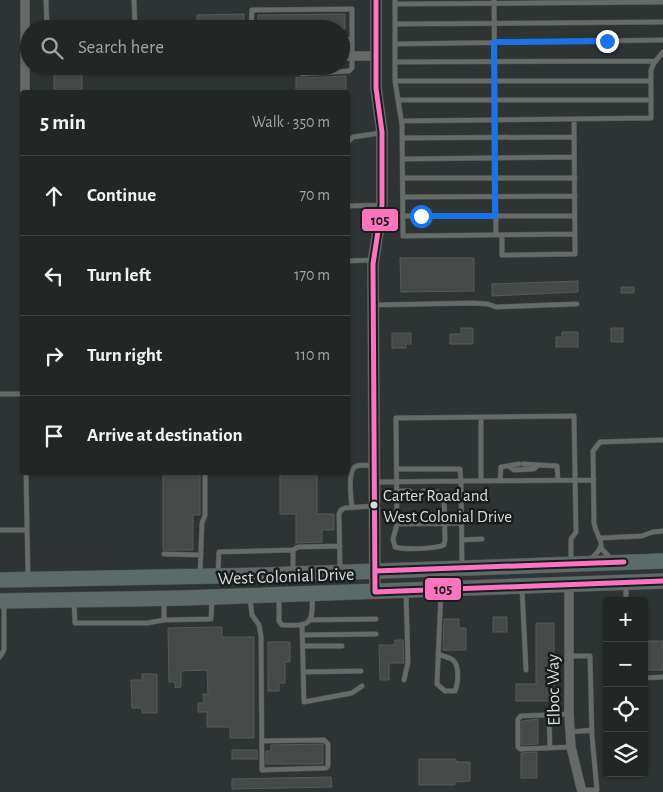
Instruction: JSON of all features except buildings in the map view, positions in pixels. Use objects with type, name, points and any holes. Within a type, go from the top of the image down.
[{"type":"highway","name":"West Colonial Drive","points":[[0,580],[200,577],[663,561]]},
{"type":"highway","points":[[569,585],[583,563]]},
{"type":"highway","points":[[522,587],[553,578],[583,563]]},
{"type":"highway","points":[[74,601],[79,593],[87,588],[143,577]]},
{"type":"highway","points":[[1,600],[20,592],[29,580]]},
{"type":"highway","name":"West Colonial Drive","points":[[1,600],[74,601],[212,598],[663,582]]},
{"type":"street","points":[[25,0],[26,20]]},
{"type":"street","points":[[375,592],[374,260],[382,206],[382,132],[376,88],[376,0]]},
{"type":"street","points":[[351,56],[376,56]]},
{"type":"street","points":[[25,90],[26,75]]},
{"type":"street","name":"Elboc Way","points":[[569,585],[570,732],[571,747],[582,791]]},
{"type":"lane","points":[[46,0],[47,20]]},
{"type":"lane","points":[[134,0],[135,20]]},
{"type":"lane","points":[[575,234],[403,236],[402,121],[395,81],[395,2],[663,2]]},
{"type":"lane","points":[[494,2],[496,235]]},
{"type":"lane","points":[[251,20],[252,10],[352,9],[352,68],[350,70]]},
{"type":"lane","points":[[395,24],[663,22]]},
{"type":"lane","points":[[395,44],[663,40]]},
{"type":"lane","points":[[402,121],[651,118],[651,70],[663,52]]},
{"type":"lane","points":[[395,62],[656,61]]},
{"type":"lane","points":[[395,81],[651,81]]},
{"type":"lane","points":[[398,100],[651,100]]},
{"type":"lane","points":[[502,235],[502,255],[575,254],[574,119]]},
{"type":"lane","points":[[350,140],[353,137],[382,132]]},
{"type":"lane","points":[[402,138],[574,137]]},
{"type":"lane","points":[[402,159],[574,157]]},
{"type":"lane","points":[[403,178],[574,178]]},
{"type":"lane","points":[[403,197],[574,196]]},
{"type":"lane","points":[[350,206],[382,206]]},
{"type":"lane","points":[[403,216],[574,216]]},
{"type":"lane","points":[[350,261],[374,260]]},
{"type":"lane","points":[[374,305],[472,303],[488,304],[496,307],[577,304]]},
{"type":"lane","points":[[0,394],[20,394]]},
{"type":"lane","points":[[423,491],[438,492],[444,498],[444,545],[395,547],[393,532],[397,524],[396,418],[574,416],[576,532],[570,539],[583,563],[601,548]]},
{"type":"lane","points":[[481,417],[481,481]]},
{"type":"lane","points":[[615,562],[601,548],[601,538],[596,531],[594,523],[593,451],[600,442],[663,440]]},
{"type":"lane","points":[[500,481],[501,467],[521,464],[557,466],[558,480]]},
{"type":"lane","points":[[510,467],[514,470],[534,469],[538,465]]},
{"type":"lane","points":[[352,507],[351,480],[353,468],[357,466],[374,466]]},
{"type":"lane","points":[[396,469],[460,469],[462,568]]},
{"type":"lane","points":[[26,475],[29,580]]},
{"type":"lane","points":[[200,577],[202,523],[205,515],[204,475]]},
{"type":"lane","points":[[374,482],[594,480]]},
{"type":"lane","points":[[397,491],[410,491]]},
{"type":"lane","points":[[340,572],[339,514],[341,510],[352,507],[374,506]]},
{"type":"lane","points":[[397,524],[418,526],[429,523],[461,523]]},
{"type":"lane","points":[[429,523],[429,529]]},
{"type":"lane","points":[[0,530],[27,530]]},
{"type":"lane","points":[[601,538],[642,536],[663,531]]},
{"type":"lane","points":[[462,540],[482,539]]},
{"type":"lane","points":[[406,540],[406,548]]},
{"type":"lane","points":[[418,540],[418,547]]},
{"type":"lane","points":[[430,540],[430,547]]},
{"type":"lane","points":[[218,576],[219,552],[293,550],[303,547],[340,546]]},
{"type":"lane","points":[[293,550],[293,574]]},
{"type":"lane","points":[[164,554],[201,555]]},
{"type":"lane","points":[[626,583],[626,597]]},
{"type":"lane","points":[[522,587],[526,670]]},
{"type":"lane","points":[[438,654],[453,660],[457,666],[457,685],[455,691],[445,691],[438,684],[438,654],[438,635],[441,617],[441,590]]},
{"type":"lane","points":[[404,680],[408,662],[406,591]]},
{"type":"lane","points":[[279,595],[280,621],[282,625],[302,626],[309,620],[312,612],[312,594]]},
{"type":"lane","points":[[250,596],[252,615],[261,629],[262,770],[326,768],[328,766],[328,744],[324,740],[262,742]]},
{"type":"lane","points":[[74,601],[75,623],[147,623],[164,620],[211,619],[212,598]]},
{"type":"lane","points":[[164,599],[164,620]]},
{"type":"lane","points":[[0,657],[4,650],[1,600]]},
{"type":"lane","points":[[309,620],[376,619]]},
{"type":"lane","points":[[302,626],[304,702],[352,692],[362,686]]},
{"type":"lane","points":[[302,635],[376,634]]},
{"type":"lane","points":[[303,646],[342,646]]},
{"type":"lane","points":[[568,656],[590,656],[592,730],[597,790],[582,791]]},
{"type":"lane","points":[[304,672],[362,671]]},
{"type":"lane","points":[[648,678],[663,677]]},
{"type":"lane","points":[[549,714],[550,748]]},
{"type":"lane","points":[[569,714],[521,716],[518,719],[518,748],[571,747]]},
{"type":"lane","points":[[570,732],[592,730]]},
{"type":"transit line","name":"105","points":[[376,0],[376,88],[382,132],[382,205],[373,264],[375,592],[663,581]]},
{"type":"transit line","name":"105","points":[[375,571],[624,562]]},
{"type":"place","name":"Carter Road and West Colonial Drive","points":[[374,505]]},
{"type":"route","points":[[421,216],[495,216],[494,42],[607,41]]}]
